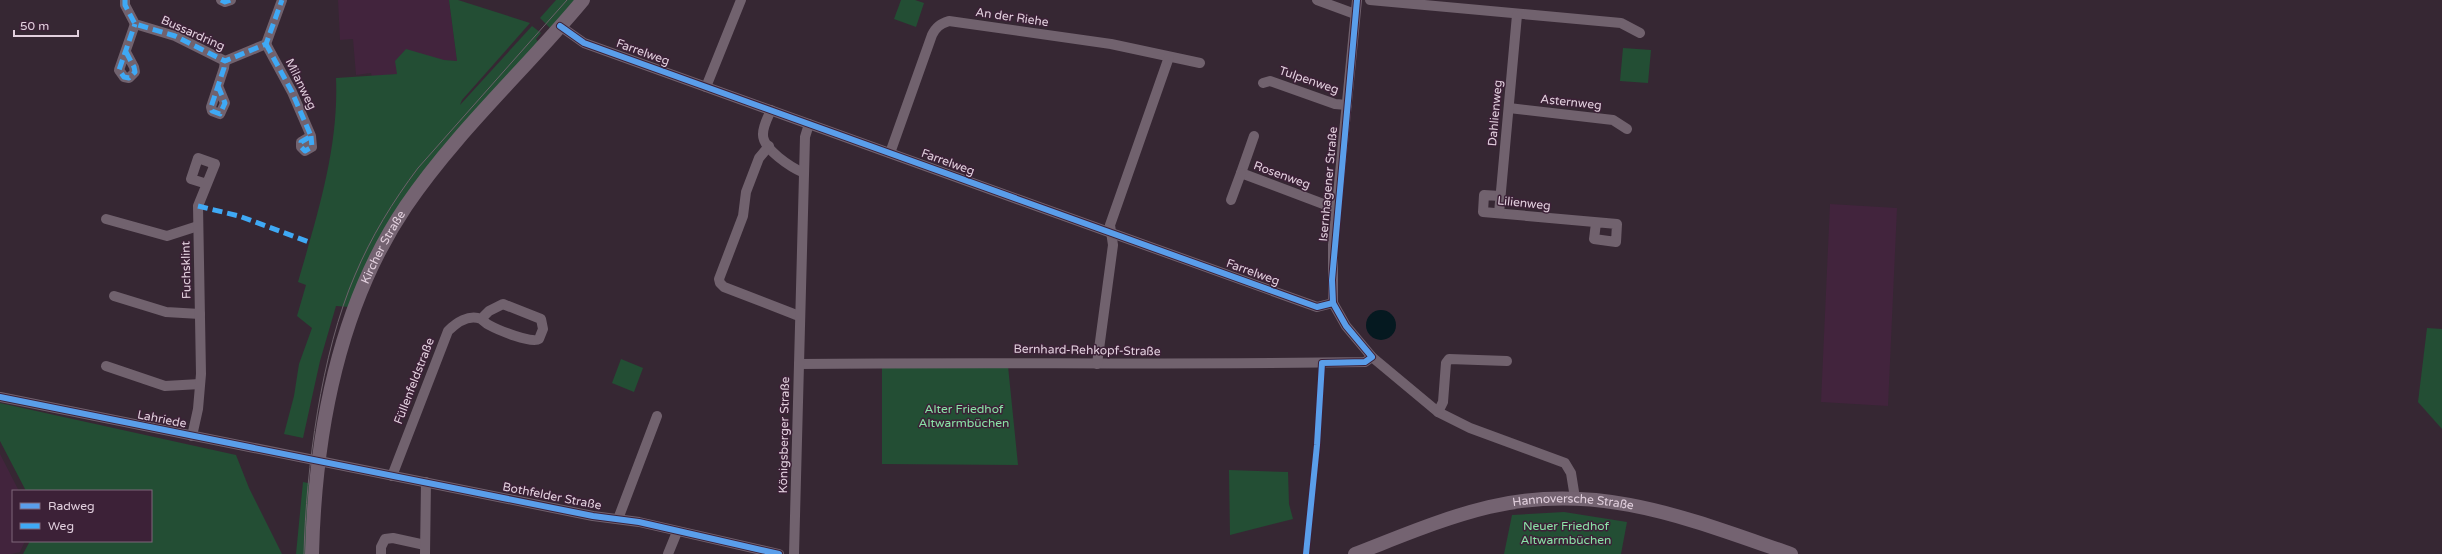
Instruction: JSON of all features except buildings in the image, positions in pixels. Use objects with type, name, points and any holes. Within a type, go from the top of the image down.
[{"type":"main road","name":"Kircher Straße","points":[[312,554],[320,462],[339,358],[352,313],[386,241],[406,207],[458,140],[583,0]]},
{"type":"main road","name":"Hannoversche Straße","points":[[1355,554],[1455,517],[1484,508],[1527,500],[1575,498],[1630,504],[1665,511],[1700,521],[1792,554]]},
{"type":"street","points":[[125,0],[125,5],[135,24],[126,52]]},
{"type":"street","points":[[221,0],[225,2],[231,0]]},
{"type":"street","points":[[266,44],[282,0]]},
{"type":"street","points":[[706,87],[741,0]]},
{"type":"street","points":[[1317,0],[1356,14]]},
{"type":"street","name":"Isernhagener Straße","points":[[1357,0],[1337,207],[1332,273],[1333,303],[1346,326],[1372,357],[1438,412],[1470,428],[1565,463],[1571,473],[1575,498]]},
{"type":"street","points":[[1370,0],[1517,15],[1621,23],[1640,33]]},
{"type":"street","name":"Dahlienweg","points":[[1499,213],[1517,15]]},
{"type":"street","name":"An der Riehe","points":[[890,153],[932,35],[941,23],[949,21],[1065,38],[1200,63]]},
{"type":"street","name":"Bussardring","points":[[135,24],[175,36],[225,61],[266,44]]},
{"type":"street","name":"Farrelweg","points":[[560,26],[584,43],[1317,307],[1333,303]]},
{"type":"street","name":"Milanweg","points":[[266,44],[292,92],[311,136]]},
{"type":"street","points":[[1097,364],[1113,245],[1110,225],[1170,57]]},
{"type":"street","points":[[218,86],[225,61]]},
{"type":"street","name":"Tulpenweg","points":[[1263,83],[1270,81],[1335,104],[1347,105]]},
{"type":"street","name":"Asternweg","points":[[1508,108],[1613,120],[1628,129]]},
{"type":"street","points":[[771,110],[762,133],[769,146],[789,167],[804,173]]},
{"type":"street","name":"Königsberger Straße","points":[[794,554],[799,316],[805,137],[809,124]]},
{"type":"street","name":"Rosenweg","points":[[1231,200],[1254,136]]},
{"type":"street","points":[[769,146],[759,158],[746,192],[743,216],[719,278],[720,283],[724,287],[799,316]]},
{"type":"street","name":"Rosenweg","points":[[1240,173],[1326,205],[1337,207]]},
{"type":"street","name":"Fuchsklint","points":[[192,436],[200,384],[198,206],[207,184]]},
{"type":"street","name":"Lilienweg","points":[[1500,196],[1484,195],[1482,212],[1596,223]]},
{"type":"street","name":"Fuchsklint","points":[[106,218],[167,236],[198,226]]},
{"type":"street","name":"Fuchsklint","points":[[114,296],[166,312],[200,314]]},
{"type":"street","points":[[503,304],[541,319],[543,328],[539,339],[531,342],[489,325],[481,319],[489,311],[503,304]]},
{"type":"street","name":"Füllenfeldstraße","points":[[392,476],[448,331],[456,323],[468,318],[481,319]]},
{"type":"street","name":"Bernhard-Rehkopf-Straße","points":[[799,364],[1015,362],[1195,365],[1365,362],[1372,357]]},
{"type":"street","points":[[1438,412],[1443,402],[1446,363],[1449,359],[1507,361]]},
{"type":"street","points":[[106,366],[165,386],[200,384]]},
{"type":"street","name":"Lahriede","points":[[0,397],[320,462]]},
{"type":"street","points":[[618,519],[657,416]]},
{"type":"street","name":"Bothfelder Straße","points":[[320,462],[593,516],[618,519],[779,554]]},
{"type":"street","points":[[381,554],[381,547],[385,539],[393,538],[425,550],[426,482]]},
{"type":"street","points":[[668,554],[676,532]]},
{"type":"shaded area","points":[[338,0],[449,0],[457,61],[444,60],[397,74],[372,77],[371,73],[356,75],[353,39],[340,40]]},
{"type":"shaded area","points":[[1830,204],[1897,208],[1888,406],[1821,402]]},
{"type":"shaded area","points":[[0,454],[18,490],[12,490],[12,542],[25,542],[20,552],[0,554]]},
{"type":"green space","points":[[449,0],[458,0],[530,23],[462,100],[460,105],[532,26],[541,33],[536,39],[539,43],[425,173],[350,307],[336,306],[320,361],[303,438],[284,434],[294,396],[299,364],[312,328],[297,316],[306,285],[298,282],[319,207],[330,156],[336,104],[336,78],[397,74],[395,61],[406,49],[444,60],[457,61]]},
{"type":"green space","points":[[556,0],[577,0],[551,29],[540,18]]},
{"type":"green space","points":[[901,0],[915,0],[924,3],[916,27],[894,19]]},
{"type":"green space","points":[[1623,48],[1651,50],[1648,83],[1620,81]]},
{"type":"green space","points":[[2427,328],[2442,329],[2442,429],[2418,402]]},
{"type":"green space","points":[[621,359],[643,368],[634,392],[612,383]]},
{"type":"green space","name":"Alter Friedhof Altwarmbüchen","points":[[1008,366],[1018,465],[882,464],[882,368]]},
{"type":"green space","points":[[0,403],[236,455],[249,488],[282,554],[23,554],[29,542],[152,542],[152,490],[25,490],[0,441]]},
{"type":"green space","points":[[1229,470],[1288,472],[1289,504],[1293,519],[1230,535]]},
{"type":"green space","points":[[303,482],[313,484],[307,554],[296,554]]},
{"type":"green space","name":"Neuer Friedhof Altwarmbüchen","points":[[1564,512],[1627,522],[1621,554],[1504,554],[1512,515]]},
{"type":"water","points":[[1381,310],[1392,314],[1396,325],[1392,336],[1381,340],[1370,336],[1366,325],[1370,314]]},
{"type":"tram line","points":[[304,554],[305,521],[312,449],[324,375],[343,306],[361,261],[383,220],[418,168],[567,0]]},
{"type":"marked path","points":[[125,0],[125,5],[135,24],[175,36],[225,61],[266,44],[282,0]]},
{"type":"marked path","points":[[221,0],[225,2],[231,0]]},
{"type":"marked path","points":[[126,52],[135,72],[129,78],[124,77],[119,70],[135,24]]},
{"type":"marked path","points":[[266,44],[292,92],[311,136],[301,142],[301,147],[305,151],[312,147],[311,136]]},
{"type":"marked path","points":[[218,86],[225,103],[220,114],[212,111],[211,107],[225,61]]},
{"type":"marked path","points":[[198,206],[239,216],[309,242]]},
{"type":"cycle path","points":[[1306,554],[1317,445],[1322,363],[1365,362],[1372,357],[1346,326],[1333,303],[1332,280],[1357,0]]},
{"type":"cycle path","points":[[560,26],[584,43],[1317,307],[1333,303]]},
{"type":"cycle path","points":[[0,397],[593,516],[639,522],[779,554]]}]
